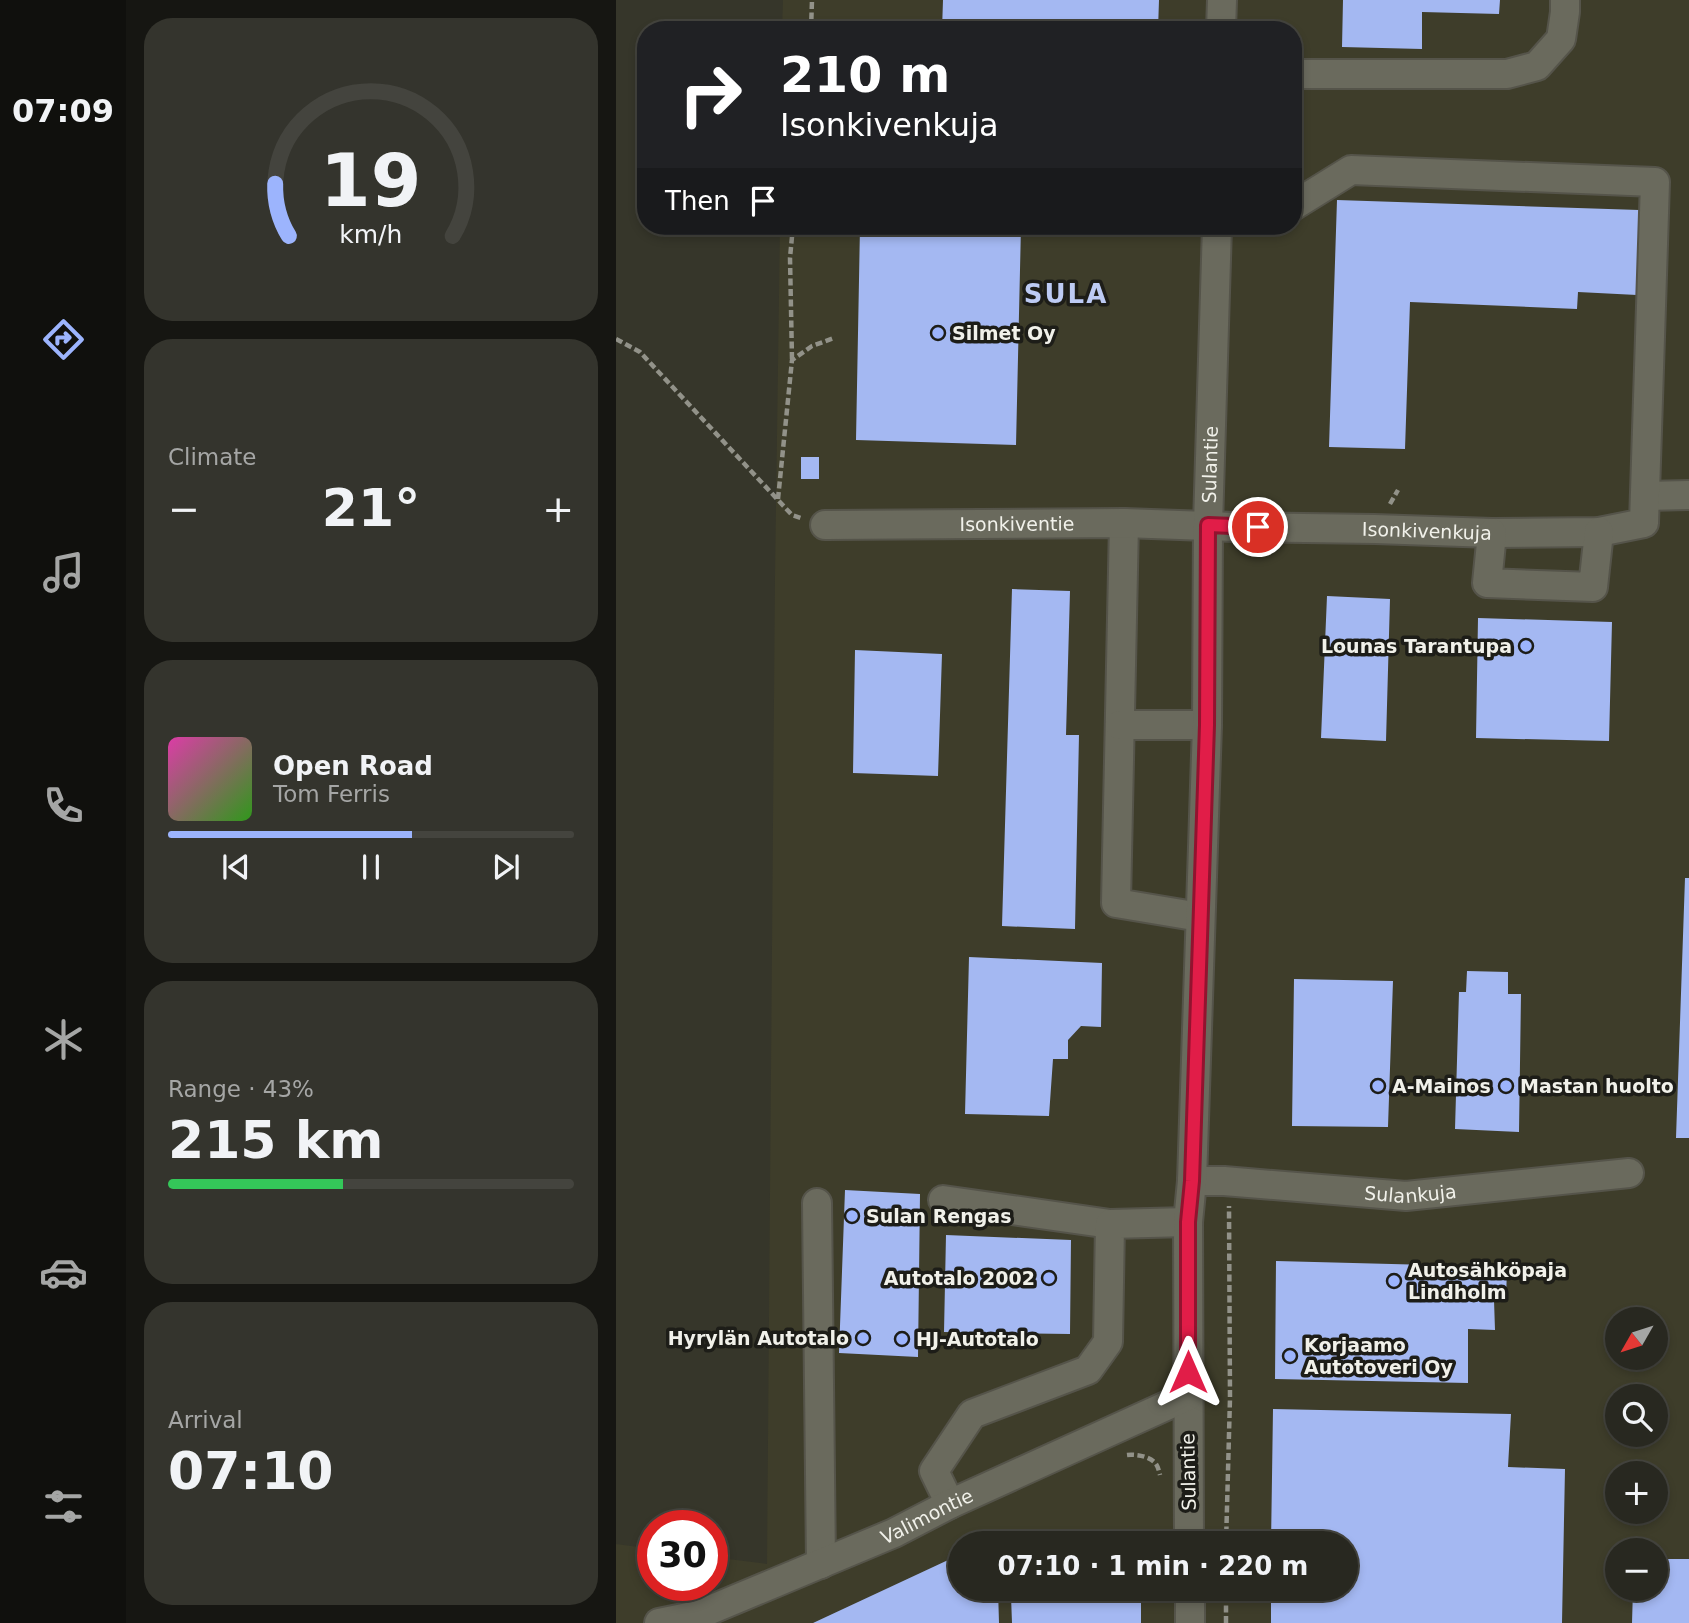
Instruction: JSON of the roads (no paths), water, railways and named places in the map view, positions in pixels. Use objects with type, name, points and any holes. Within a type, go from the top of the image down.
[{"type":"street","points":[[1222,0],[1222,21]]},
{"type":"street","points":[[1302,74],[1507,74],[1537,66],[1561,40],[1565,0]]},
{"type":"street","points":[[1302,200],[1351,170],[1655,182],[1645,510]]},
{"type":"street","name":"Sulantie","points":[[1189,1531],[1188,1222],[1192,1181],[1207,725],[1208,525],[1217,235]]},
{"type":"street","name":"Isonkivenkuja","points":[[1208,525],[1492,533],[1599,532],[1645,510],[1689,495]]},
{"type":"street","points":[[1124,523],[1116,903],[1200,917]]},
{"type":"street","name":"Isonkiventie","points":[[825,525],[1208,525]]},
{"type":"street","points":[[1492,533],[1487,583],[1593,587],[1599,532]]},
{"type":"street","points":[[1120,725],[1207,725]]},
{"type":"street","name":"Sulankuja","points":[[1192,1181],[1224,1181],[1406,1196],[1629,1173]]},
{"type":"street","points":[[943,1200],[1110,1224],[1188,1222]]},
{"type":"street","points":[[817,1203],[821,1564]]},
{"type":"street","points":[[950,1504],[934,1471],[972,1414],[1088,1370],[1108,1342],[1110,1224]]},
{"type":"street","name":"Valimontie","points":[[659,1623],[698,1615],[894,1533],[950,1504],[1188,1396]]},
{"type":"street","points":[[1189,1601],[1190,1623]]},
{"type":"place","name":"Silmet Oy","points":[[938,333]]},
{"type":"place","name":"Lounas Tarantupa","points":[[1526,646]]},
{"type":"place","name":"A-Mainos","points":[[1378,1086]]},
{"type":"place","name":"Mastan huolto","points":[[1506,1086]]},
{"type":"place","name":"Sulan Rengas","points":[[852,1216]]},
{"type":"place","name":"Autotalo 2002","points":[[1049,1278]]},
{"type":"place","name":"Autosähköpaja Lindholm","points":[[1394,1281]]},
{"type":"place","name":"Hyrylän Autotalo","points":[[863,1338]]},
{"type":"place","name":"HJ-Autotalo","points":[[902,1339]]},
{"type":"place","name":"Korjaamo Autotoveri Oy","points":[[1290,1356]]},
{"type":"district","name":"SULA","points":[[1066,294]]}]
